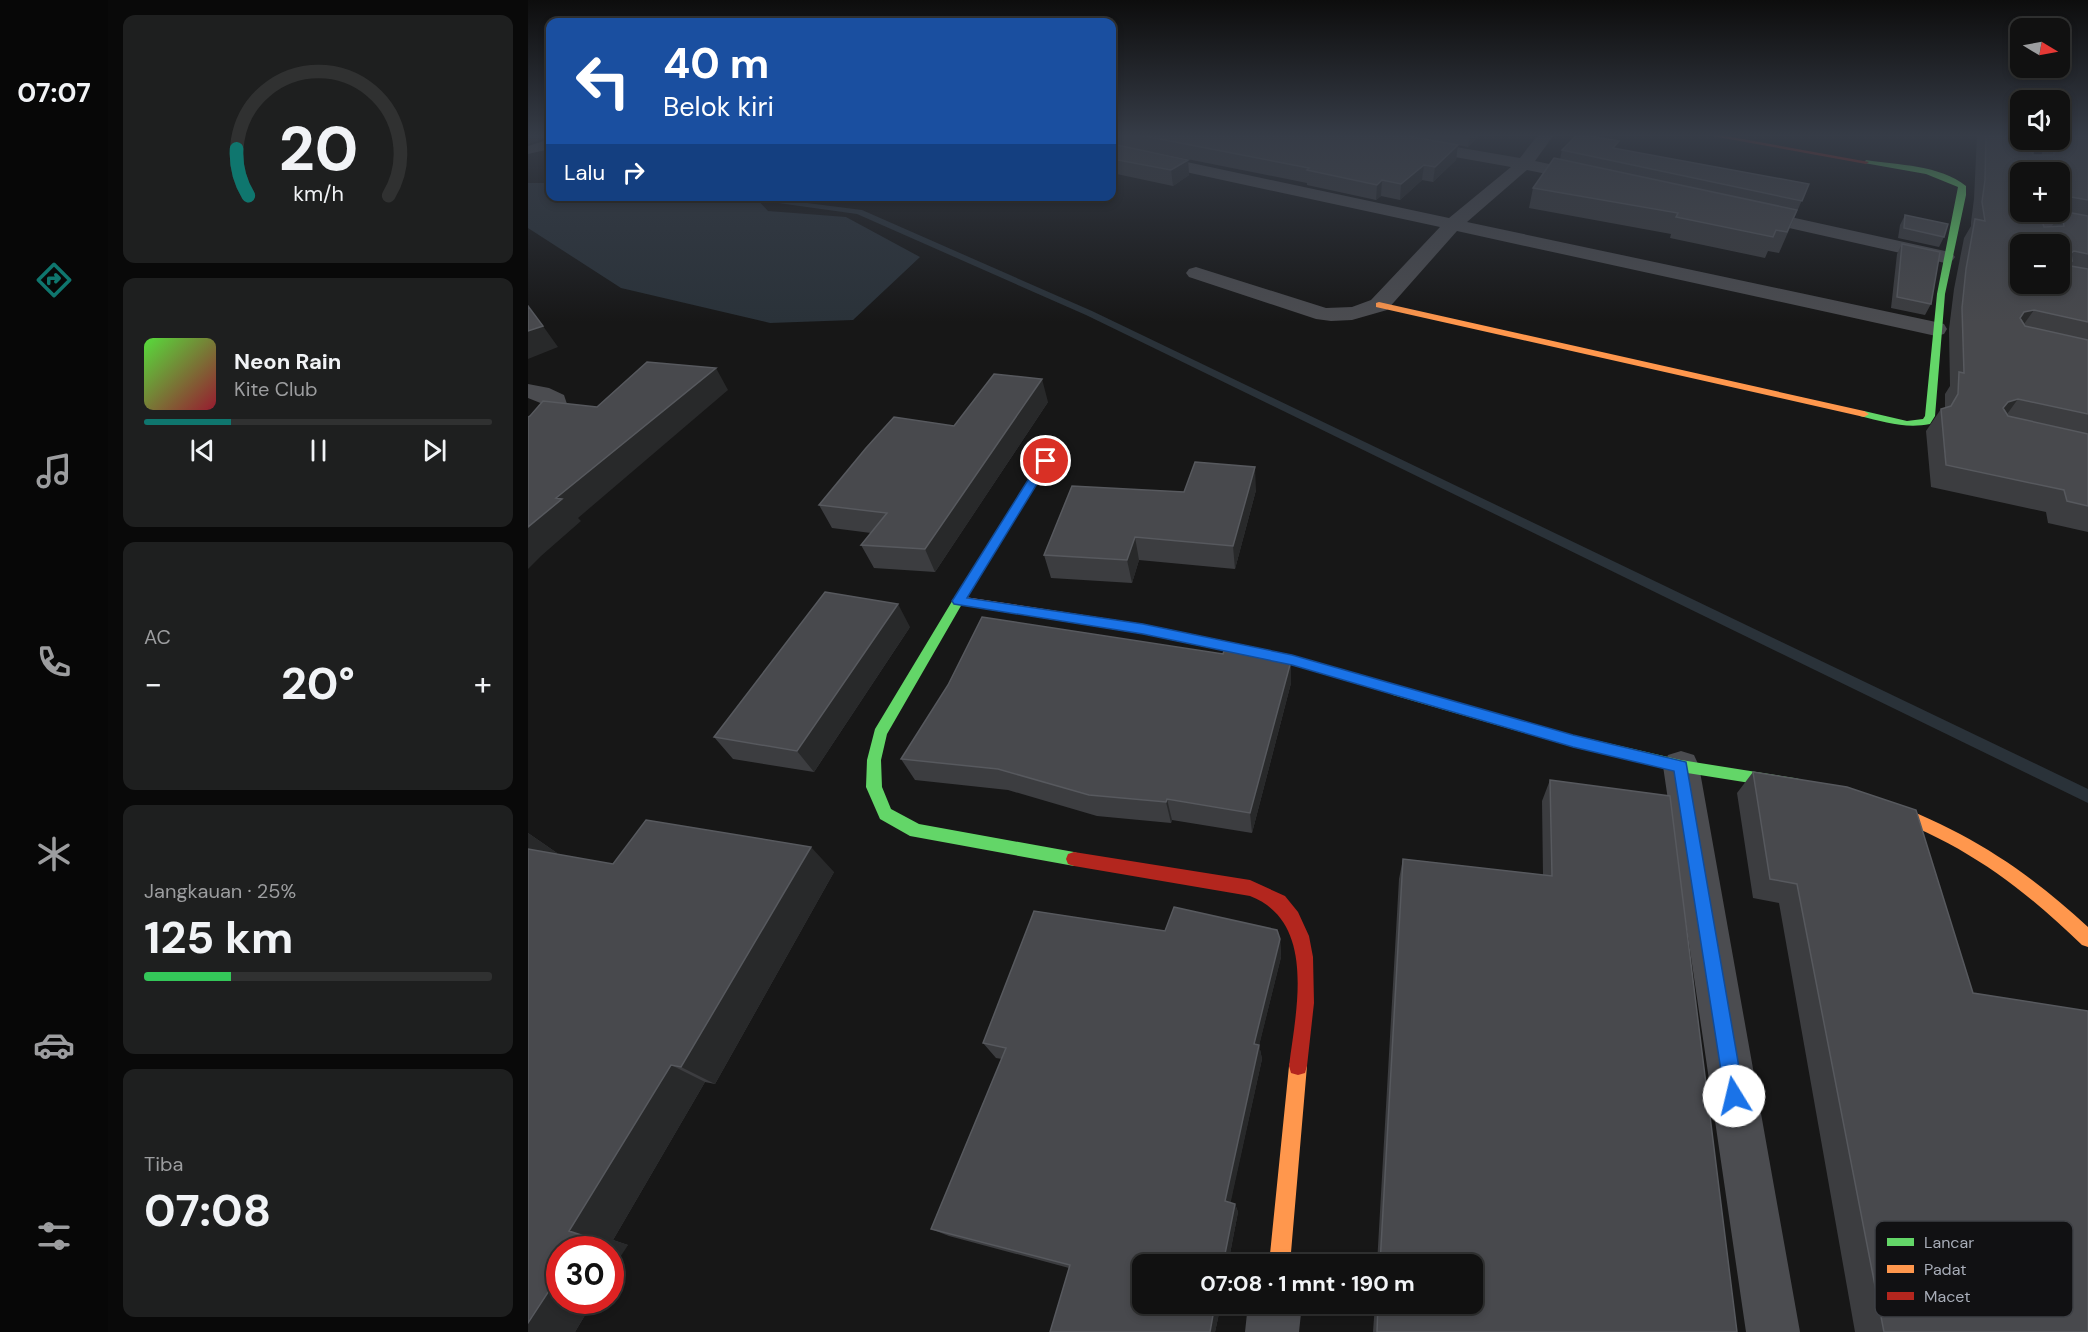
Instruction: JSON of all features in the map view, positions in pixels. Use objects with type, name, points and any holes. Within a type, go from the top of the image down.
[{"type":"street","points":[[1331,198],[1936,329]]},
{"type":"street","points":[[1196,273],[1324,314],[1358,314],[1378,304],[1453,224],[1484,198]]},
{"type":"street","points":[[1378,304],[1915,424],[1926,422],[1930,416],[1936,329],[1947,257],[1963,198]]},
{"type":"street","points":[[1730,209],[1947,257]]},
{"type":"street","points":[[2058,222],[2088,230]]},
{"type":"street","points":[[528,391],[549,396],[555,400],[556,407],[540,429],[528,439]]},
{"type":"street","points":[[1046,461],[958,601],[880,733],[874,760],[874,787],[885,814],[916,831],[962,841],[1250,888],[1274,898],[1290,917],[1300,938],[1307,972],[1280,1254]]},
{"type":"street","points":[[958,601],[1143,629],[1292,660],[1573,741],[1681,766],[1806,786]]},
{"type":"street","points":[[1681,766],[1773,1332]]},
{"type":"street","points":[[1859,798],[1933,824],[1993,860],[2068,918],[2088,939]]},
{"type":"street","points":[[1272,1332],[1274,1314]]},
{"type":"shaded area","points":[[528,198],[546,198],[546,201],[759,201],[768,211],[846,217],[920,257],[853,320],[770,323],[621,288],[528,228]]},
{"type":"building","points":[[1592,198],[1742,198],[1797,210],[1787,232],[1776,230],[1773,237],[1676,217],[1678,213]]},
{"type":"building","points":[[1983,198],[2010,198],[2010,222],[2042,222],[2044,227],[2064,226],[2063,222],[2070,222],[2070,213],[2088,216],[2088,254],[2074,251],[2071,253],[2072,261],[2070,261],[2070,234],[2010,234],[2010,294],[2070,294],[2070,266],[2088,269],[2088,322],[2034,310],[2024,312],[2020,318],[2025,326],[2088,340],[2088,414],[2018,399],[2008,402],[2003,408],[2008,416],[2088,434],[2088,506],[2067,501],[2064,490],[1946,465],[1941,409],[1951,406],[1958,394],[1959,372],[1964,373],[1962,308],[1966,269],[1975,219],[1985,221]]},
{"type":"building","points":[[1905,215],[1948,224],[1944,237],[1904,228]]},
{"type":"building","points":[[1902,244],[1940,252],[1931,304],[1897,297]]},
{"type":"building","points":[[528,306],[543,326],[528,331]]},
{"type":"building","points":[[647,362],[716,368],[556,498],[562,499],[528,527],[528,417],[543,401],[597,407]]},
{"type":"building","points":[[994,374],[1042,379],[925,549],[861,545],[887,513],[819,505],[894,417],[954,426]]},
{"type":"building","points":[[1195,462],[1255,467],[1233,546],[1135,537],[1127,560],[1044,555],[1072,486],[1184,492]]},
{"type":"building","points":[[825,592],[898,604],[797,751],[714,737]]},
{"type":"building","points":[[982,617],[1223,654],[1224,651],[1291,661],[1250,813],[1167,799],[1166,802],[1089,795],[998,769],[901,759],[948,685]]},
{"type":"building","points":[[1753,772],[1847,787],[1916,810],[1973,993],[2088,1011],[2088,1332],[1884,1332],[1881,1317],[2073,1317],[2073,1221],[1875,1221],[1875,1286],[1797,884],[1770,879]]},
{"type":"building","points":[[1550,780],[1670,796],[1737,1332],[1377,1332],[1378,1314],[1483,1314],[1483,1254],[1381,1254],[1403,859],[1552,876]]},
{"type":"building","points":[[646,820],[811,847],[681,1067],[671,1065],[569,1231],[584,1236],[546,1236],[546,1295],[528,1323],[528,849],[613,864]]},
{"type":"building","points":[[1174,907],[1277,930],[1280,939],[1254,1044],[1259,1045],[1225,1201],[1235,1204],[1225,1254],[1132,1254],[1132,1314],[1213,1314],[1210,1332],[1050,1332],[1070,1265],[931,1229],[1006,1048],[983,1043],[1034,911],[1165,931]]},
{"type":"waterway","points":[[771,201],[859,212],[1089,313],[2088,796]]},
{"type":"traffic: fast","points":[[1864,414],[1907,424],[1926,422],[1930,416],[1941,294],[1961,198]]},
{"type":"traffic: fast","points":[[1046,461],[958,601],[880,733],[874,760],[874,787],[885,814],[916,831],[1074,859]]},
{"type":"traffic: fast","points":[[1398,691],[1573,741],[1681,766],[1794,784]]},
{"type":"traffic: slow","points":[[1379,305],[1864,414]]},
{"type":"traffic: slow","points":[[958,601],[1143,629],[1292,660],[1398,691]]},
{"type":"traffic: slow","points":[[1875,804],[1936,828],[1990,858],[2040,895],[2088,939]]},
{"type":"traffic: slow","points":[[1280,1254],[1298,1066]]},
{"type":"traffic: jam","points":[[1074,859],[1250,888],[1279,902],[1292,917],[1300,936],[1304,957],[1305,1003],[1298,1066]]},
{"type":"route","points":[[1046,461],[958,601],[1143,629],[1292,660],[1573,741],[1681,766],[1734,1096]]}]
